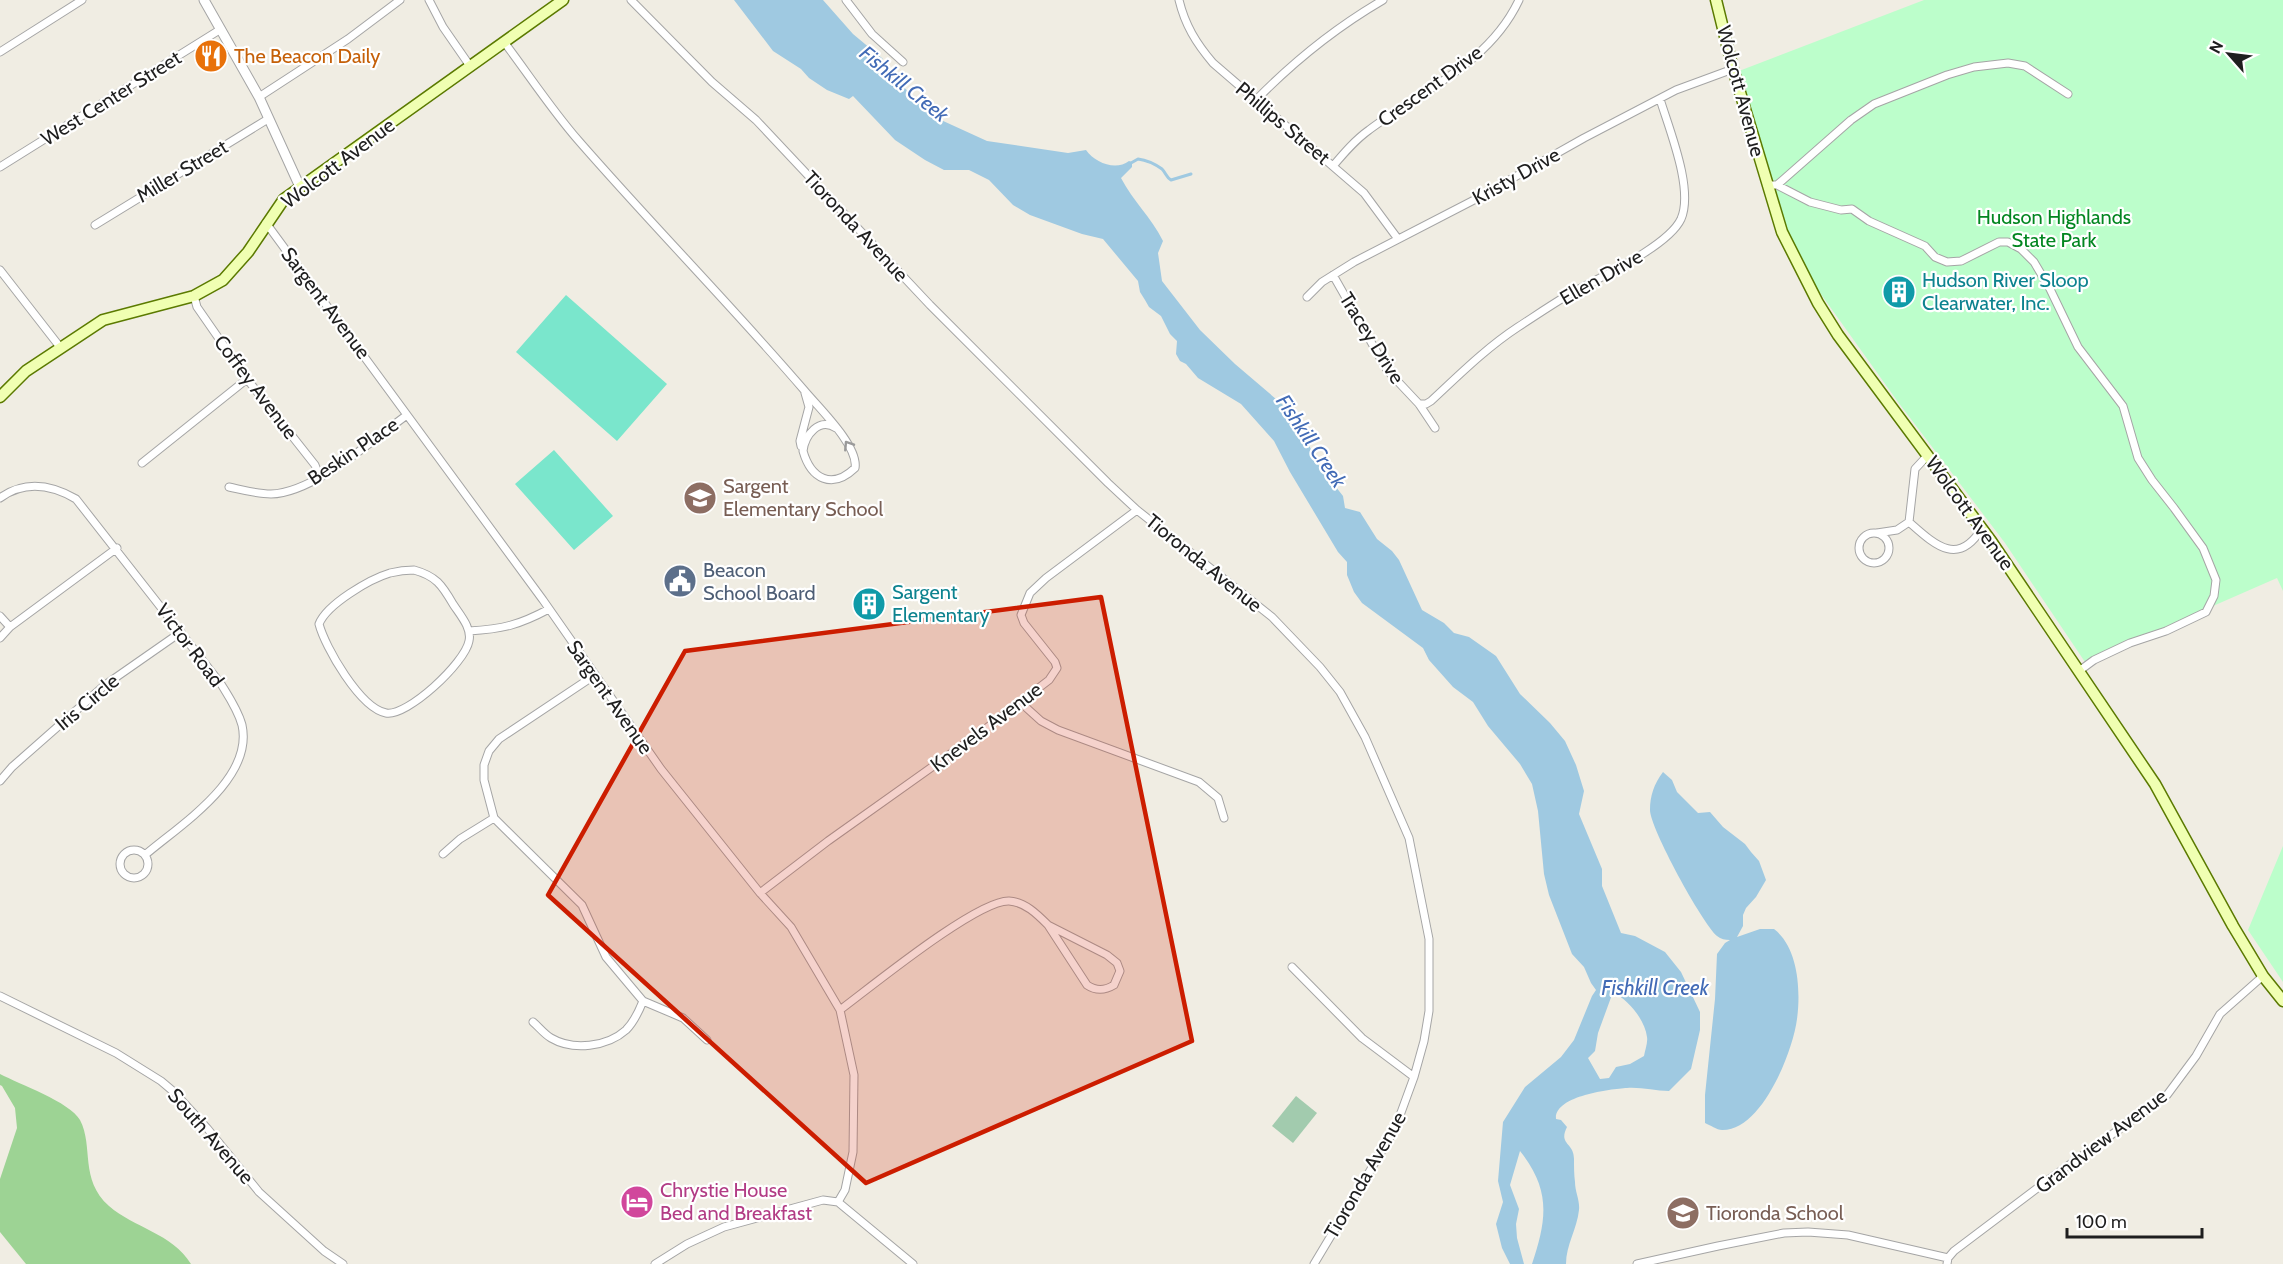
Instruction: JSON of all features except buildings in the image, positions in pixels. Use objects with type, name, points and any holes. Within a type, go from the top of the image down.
[{"type":"main road","name":"Wolcott Avenue","points":[[0,397],[26,371],[103,320],[194,296],[211,289],[230,274],[248,252],[284,199],[563,0]]},
{"type":"main road","name":"Wolcott Avenue","points":[[1716,0],[1733,69],[1772,185],[1782,232],[1818,303],[1838,335],[1982,528],[2155,784],[2233,927],[2263,976],[2283,1001]]},
{"type":"street","points":[[0,52],[81,0]]},
{"type":"street","points":[[204,0],[259,98],[300,187]]},
{"type":"street","points":[[259,98],[348,39],[400,0]]},
{"type":"street","points":[[429,0],[443,27],[470,66]]},
{"type":"street","name":"Tioronda Avenue","points":[[631,0],[712,82],[756,120],[930,305],[1108,483],[1137,510],[1272,617],[1320,667],[1340,692],[1365,737],[1409,838],[1429,939],[1429,1011],[1414,1077],[1395,1130],[1314,1264]]},
{"type":"street","points":[[846,0],[872,34],[903,62]]},
{"type":"street","name":"Phillips Street","points":[[1179,0],[1184,20],[1197,44],[1213,63],[1364,193],[1398,239]]},
{"type":"street","points":[[1255,101],[1299,58],[1329,35],[1383,0]]},
{"type":"street","name":"Crescent Drive","points":[[1333,166],[1368,130],[1435,87],[1477,56],[1498,35],[1519,0]]},
{"type":"street","name":"West Center Street","points":[[0,167],[221,29]]},
{"type":"street","points":[[504,42],[578,140],[804,390],[836,428],[856,461],[855,468],[834,481],[822,479],[814,471],[803,451],[800,441],[809,407],[804,390]]},
{"type":"street","points":[[2068,94],[2025,66],[1998,63],[1965,69],[1900,92],[1874,104],[1772,185],[1810,202],[1840,210],[1852,209],[1869,221],[1925,246],[1935,257],[1947,262],[1961,261],[1999,242],[2008,242],[2021,249],[2034,262],[2078,347],[2123,406],[2138,458],[2151,480],[2175,508],[2203,548],[2216,580],[2214,596],[2205,612],[2166,631],[2130,643],[2094,660],[2079,671]]},
{"type":"street","name":"Kristy Drive","points":[[1307,297],[1333,275],[1676,90],[1733,69]]},
{"type":"street","name":"Ellen Drive","points":[[1419,404],[1431,401],[1483,353],[1517,328],[1567,295],[1652,247],[1674,230],[1681,219],[1684,208],[1684,184],[1660,99]]},
{"type":"street","name":"Miller Street","points":[[95,225],[268,118]]},
{"type":"street","name":"Sargent Avenue","points":[[266,224],[549,609],[661,769],[760,893],[791,927],[840,1010],[854,1075],[853,1152],[845,1190],[838,1202]]},
{"type":"street","points":[[0,270],[60,347]]},
{"type":"street","name":"Tracey Drive","points":[[1333,275],[1387,370],[1419,404],[1435,428]]},
{"type":"street","name":"Coffey Avenue","points":[[194,296],[197,307],[247,380],[315,465],[320,478]]},
{"type":"street","points":[[142,463],[247,380]]},
{"type":"street","name":"Beskin Place","points":[[230,487],[271,494],[296,489],[320,478],[407,415]]},
{"type":"street","points":[[803,451],[804,442],[814,429],[822,425],[836,428]]},
{"type":"street","points":[[1877,533],[1886,538],[1889,548],[1886,558],[1871,564],[1862,559],[1858,545],[1868,534],[1897,530],[1909,522],[1915,470],[1928,455]]},
{"type":"street","name":"Victor Road","points":[[0,498],[18,489],[44,486],[60,490],[76,499],[117,548],[232,701],[242,725],[243,744],[236,767],[229,780],[204,806],[145,855]]},
{"type":"street","name":"Knevels Avenue","points":[[760,893],[1049,680],[1057,668],[1055,662],[1024,623],[1021,615],[1030,592],[1137,510]]},
{"type":"street","points":[[1909,522],[1946,550],[1966,547],[1974,542],[1982,528]]},
{"type":"street","points":[[0,638],[10,627],[117,548]]},
{"type":"street","points":[[414,570],[427,573],[435,579],[445,591],[469,631],[470,640],[465,652],[456,666],[438,684],[397,712],[386,713],[373,706],[359,693],[325,643],[319,624],[330,607],[378,578],[391,573],[414,570]]},
{"type":"street","points":[[469,631],[500,629],[521,624],[549,609]]},
{"type":"street","points":[[0,616],[10,627]]},
{"type":"street","name":"Iris Circle","points":[[0,781],[12,767],[105,686],[181,632]]},
{"type":"street","points":[[595,675],[500,739],[489,751],[484,765],[484,780],[494,818],[582,905],[606,957],[643,1002],[683,1018],[707,1040]]},
{"type":"street","points":[[1020,702],[1041,721],[1058,730],[1199,782],[1218,798],[1224,818]]},
{"type":"street","points":[[443,854],[460,839],[494,818]]},
{"type":"street","name":"Victor Road","points":[[137,850],[145,855],[148,868],[142,876],[134,879],[122,872],[120,858],[127,851],[137,850]]},
{"type":"street","points":[[840,1010],[953,927],[974,914],[1007,901],[1023,904],[1048,924],[1118,963],[1120,971],[1114,985],[1102,990],[1092,989],[1087,985],[1048,924]]},
{"type":"street","points":[[1292,968],[1362,1038],[1414,1077]]},
{"type":"street","name":"Grandview Avenue","points":[[1948,1261],[1954,1251],[2167,1095],[2196,1056],[2220,1014],[2263,976]]},
{"type":"street","name":"South Avenue","points":[[0,996],[116,1053],[161,1081],[207,1128],[258,1192],[324,1251],[343,1264]]},
{"type":"street","points":[[533,1022],[549,1037],[564,1044],[580,1046],[603,1043],[612,1040],[627,1029],[643,1002]]},
{"type":"street","points":[[655,1264],[687,1244],[724,1227],[816,1201],[838,1202],[914,1264]]},
{"type":"street","points":[[1637,1264],[1784,1233],[1808,1232],[1848,1235],[1948,1261]]},
{"type":"highlighted area","points":[[1101,597],[1192,1041],[866,1183],[548,895],[685,651]]},
{"type":"green space","name":"Hudson Highlands State Park","points":[[1924,0],[2283,0],[2283,591],[2277,578],[2085,662],[2005,543],[1898,402],[1803,269],[1784,225],[1739,71]]},
{"type":"green space","points":[[566,295],[667,384],[617,441],[516,352]]},
{"type":"green space","points":[[554,450],[613,516],[574,550],[515,484]]},
{"type":"green space","points":[[2283,846],[2283,982],[2248,930]]},
{"type":"green space","points":[[0,1074],[55,1100],[74,1113],[84,1130],[90,1174],[100,1196],[119,1214],[174,1245],[191,1264],[26,1264],[0,1232],[0,1179],[17,1128],[15,1108],[0,1085]]},
{"type":"green space","points":[[1296,1096],[1317,1113],[1293,1143],[1272,1126]]},
{"type":"water","name":"Fishkill Creek","points":[[734,0],[823,0],[853,34],[883,59],[878,65],[941,120],[987,141],[1068,153],[1086,150],[1100,162],[1112,165],[1132,162],[1132,167],[1121,178],[1163,241],[1158,253],[1162,281],[1200,330],[1283,405],[1305,436],[1317,463],[1343,496],[1345,508],[1360,512],[1377,539],[1399,560],[1422,610],[1444,623],[1454,633],[1469,637],[1496,656],[1520,694],[1565,741],[1584,791],[1579,814],[1602,869],[1602,886],[1621,933],[1635,936],[1665,952],[1681,972],[1700,1012],[1700,1030],[1691,1069],[1669,1091],[1632,1088],[1597,1092],[1573,1099],[1558,1111],[1556,1119],[1561,1120],[1567,1127],[1564,1137],[1573,1153],[1579,1206],[1566,1264],[1532,1264],[1541,1233],[1543,1205],[1537,1179],[1520,1151],[1510,1185],[1519,1209],[1516,1224],[1517,1238],[1524,1264],[1510,1264],[1502,1248],[1496,1224],[1503,1202],[1498,1181],[1503,1122],[1525,1087],[1561,1057],[1574,1040],[1596,990],[1584,967],[1572,954],[1549,895],[1544,874],[1538,811],[1532,784],[1520,764],[1488,726],[1473,702],[1453,687],[1429,660],[1423,648],[1362,603],[1354,592],[1347,575],[1347,562],[1338,552],[1274,441],[1241,404],[1198,378],[1186,364],[1180,361],[1176,354],[1177,341],[1170,334],[1161,316],[1149,307],[1140,292],[1138,281],[1103,239],[1082,234],[1030,215],[1013,205],[989,180],[969,170],[944,170],[925,160],[895,140],[853,96],[849,99],[827,90],[809,78],[801,69],[773,51]],"holes":[[[1613,992],[1634,1010],[1643,1023],[1647,1042],[1644,1056],[1630,1064],[1616,1067],[1609,1078],[1600,1079],[1588,1058],[1595,1051],[1598,1033]]]},
{"type":"water","points":[[1663,772],[1672,780],[1677,792],[1698,813],[1710,812],[1723,827],[1745,844],[1759,861],[1766,880],[1746,908],[1743,915],[1743,926],[1737,937],[1760,929],[1774,929],[1788,947],[1796,970],[1797,1019],[1782,1068],[1773,1087],[1750,1118],[1737,1127],[1722,1130],[1705,1123],[1705,1095],[1715,999],[1717,954],[1730,940],[1719,937],[1700,913],[1678,875],[1652,820],[1650,805],[1652,795]]},
{"type":"waterway","points":[[1131,163],[1138,159],[1150,162],[1162,169],[1171,180],[1191,174]]},
{"type":"place","name":"The Beacon Daily","points":[[211,56]]},
{"type":"place","name":"Hudson River Sloop Clearwater, Inc.","points":[[1899,292]]},
{"type":"place","name":"Sargent Elementary School","points":[[700,498]]},
{"type":"place","name":"Beacon School Board","points":[[680,581]]},
{"type":"place","name":"Sargent Elementary","points":[[869,604]]},
{"type":"place","name":"Chrystie House Bed and Breakfast","points":[[637,1202]]},
{"type":"place","name":"Tioronda School","points":[[1683,1213]]}]
